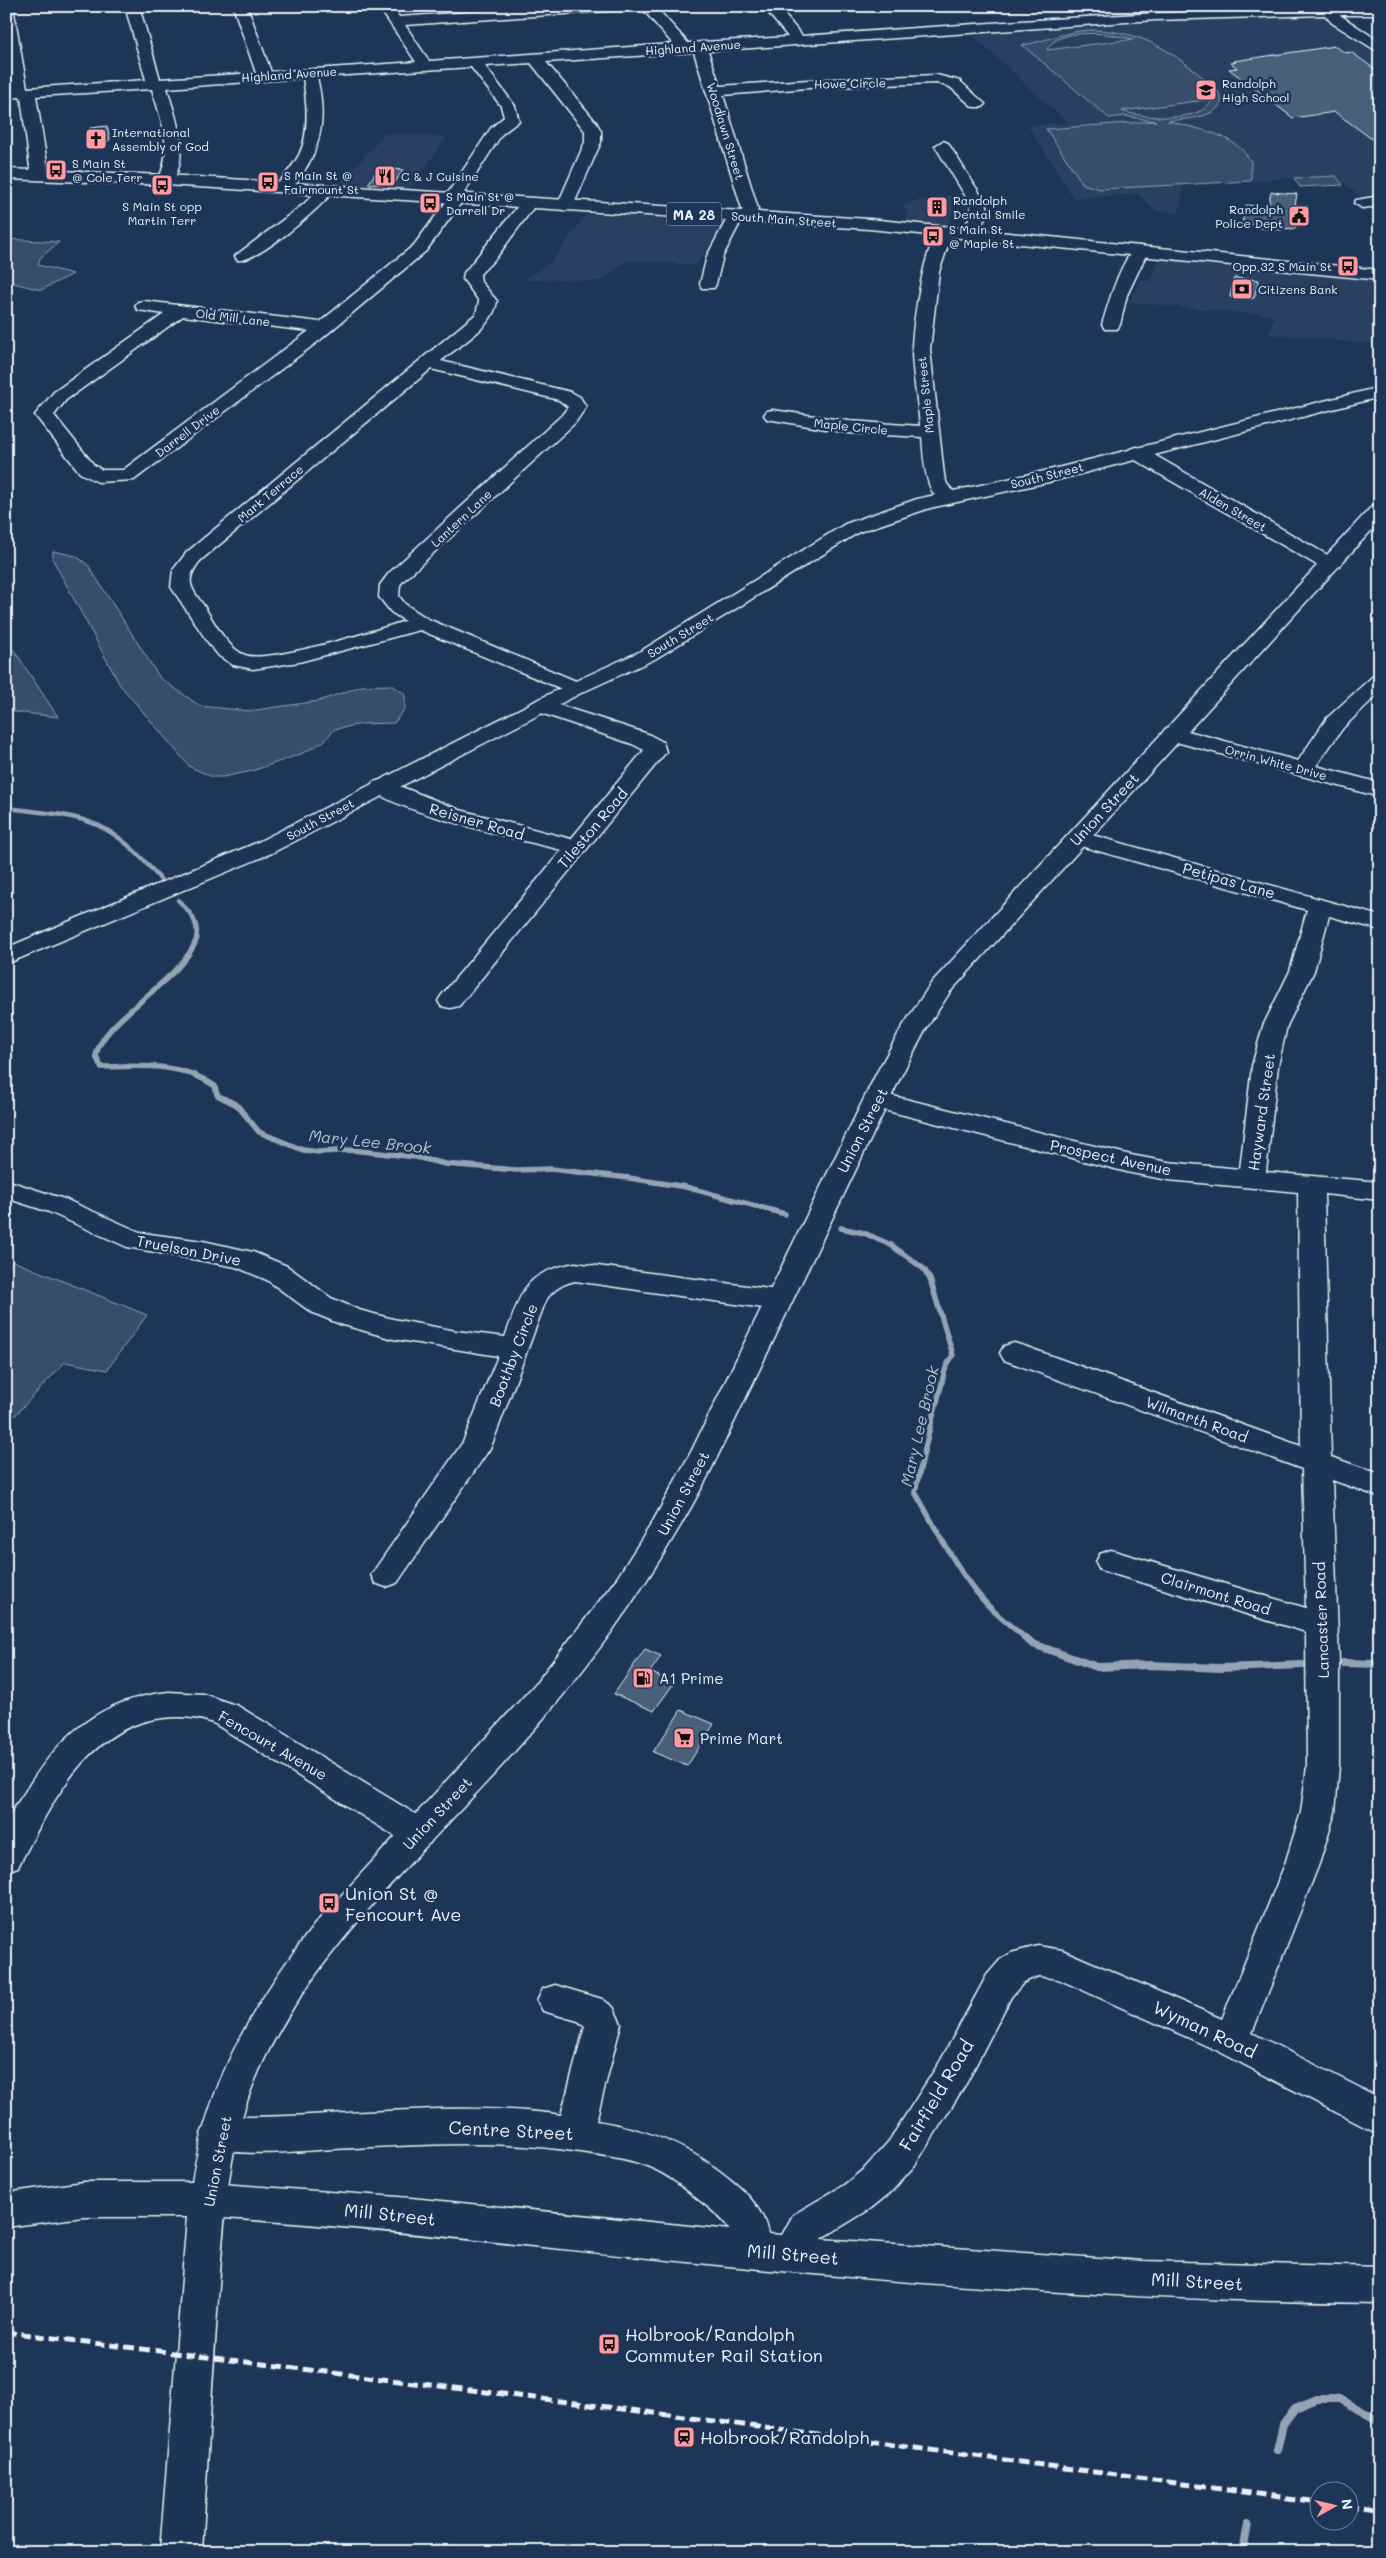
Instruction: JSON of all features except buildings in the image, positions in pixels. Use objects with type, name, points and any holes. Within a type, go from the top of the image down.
[{"type":"street","points":[[132,6],[175,145],[174,166],[166,180]]},
{"type":"street","points":[[240,6],[265,76]]},
{"type":"street","points":[[386,6],[425,65]]},
{"type":"street","points":[[396,21],[622,6]]},
{"type":"street","name":"Woodlawn Street","points":[[648,6],[691,47],[704,56],[750,209],[743,217]]},
{"type":"street","points":[[776,6],[777,15],[798,40]]},
{"type":"street","points":[[6,7],[9,45],[17,93],[25,166],[31,175]]},
{"type":"street","name":"Highland Avenue","points":[[17,93],[1156,16],[1282,9],[1380,11]]},
{"type":"street","points":[[1329,10],[1337,20],[1380,49]]},
{"type":"street","points":[[1349,11],[1356,21],[1380,37]]},
{"type":"street","points":[[535,58],[588,122],[594,134],[592,146],[565,206]]},
{"type":"street","name":"Darrell Drive","points":[[179,311],[60,396],[44,415],[87,469],[98,476],[127,476],[323,328],[420,248],[454,199],[496,131],[511,121],[512,117],[508,106],[476,62]]},
{"type":"street","points":[[284,187],[308,153],[311,144],[313,111],[309,73]]},
{"type":"street","name":"Howe Circle","points":[[714,91],[816,84],[937,79],[955,84],[978,104]]},
{"type":"street","points":[[943,146],[979,205],[979,212],[971,233]]},
{"type":"street","name":"South Main Street","points":[[6,174],[284,187],[945,231],[1380,275]]},
{"type":"street","points":[[243,256],[261,247],[276,232],[314,204],[326,190]]},
{"type":"street","points":[[1362,204],[1380,202]]},
{"type":"street","name":"Mark Terrace","points":[[421,623],[275,662],[247,664],[236,659],[225,649],[184,594],[178,581],[181,572],[194,556],[486,314],[488,301],[474,284],[471,278],[472,273],[490,254],[528,204]]},
{"type":"street","points":[[708,284],[715,256],[743,217]]},
{"type":"street","name":"Maple Street","points":[[945,231],[931,272],[921,349],[936,480],[948,498]]},
{"type":"street","points":[[1111,325],[1119,295],[1140,250]]},
{"type":"street","name":"Old Mill Lane","points":[[144,306],[323,328]]},
{"type":"street","name":"Lantern Lane","points":[[427,363],[560,395],[572,399],[577,405],[568,419],[392,582],[388,593],[391,601],[421,623],[576,688]]},
{"type":"street","name":"South Street","points":[[6,957],[264,848],[576,688],[648,655],[852,528],[897,510],[1049,476],[1137,452],[1380,392]]},
{"type":"street","name":"Maple Circle","points":[[774,415],[849,427],[929,432]]},
{"type":"street","name":"Alden Street","points":[[1137,452],[1330,564]]},
{"type":"street","name":"Union Street","points":[[181,2552],[201,2265],[208,2200],[219,2134],[241,2070],[268,2017],[296,1973],[334,1926],[543,1697],[588,1642],[632,1581],[664,1530],[700,1463],[777,1300],[912,1031],[932,998],[957,967],[1380,509]]},
{"type":"street","points":[[1303,769],[1333,725],[1348,709],[1366,697],[1380,680]]},
{"type":"street","name":"Tileston Road","points":[[450,1001],[652,756],[655,748],[640,738],[542,706]]},
{"type":"street","name":"Orrin White Drive","points":[[1173,734],[1380,790]]},
{"type":"street","name":"Reisner Road","points":[[381,787],[409,800],[443,812],[576,847]]},
{"type":"street","name":"Petipas Lane","points":[[1078,838],[1380,923]]},
{"type":"street","name":"Hayward Street","points":[[1252,1178],[1265,1066],[1275,1026],[1302,971],[1320,906]]},
{"type":"street","name":"Prospect Avenue","points":[[877,1100],[1131,1164],[1168,1170],[1380,1191]]},
{"type":"street","name":"Lancaster Road","points":[[1231,2040],[1302,1864],[1318,1812],[1323,1766],[1324,1710],[1320,1624],[1311,1184]]},
{"type":"street","name":"Truelson Drive","points":[[6,1189],[58,1206],[137,1241],[203,1250],[242,1259],[277,1273],[321,1305],[350,1317],[393,1329],[456,1341],[514,1348]]},
{"type":"street","name":"Boothby Circle","points":[[386,1575],[476,1447],[533,1299],[543,1284],[556,1276],[575,1272],[777,1300]]},
{"type":"street","name":"Wilmarth Road","points":[[1014,1354],[1380,1486]]},
{"type":"street","name":"Clairmont Road","points":[[1111,1562],[1320,1624]]},
{"type":"street","name":"Fencourt Avenue","points":[[6,1857],[43,1790],[80,1743],[100,1726],[124,1714],[160,1704],[205,1707],[229,1717],[300,1758],[418,1833]]},
{"type":"street","name":"Wyman Road","points":[[1023,1964],[1038,1961],[1062,1965],[1231,2040],[1364,2107],[1380,2118]]},
{"type":"street","name":"Fairfield Road","points":[[796,2254],[799,2240],[806,2227],[856,2197],[878,2180],[902,2153],[954,2071],[999,1986],[1012,1971],[1023,1964]]},
{"type":"street","points":[[555,2000],[596,2013],[602,2018],[604,2024],[575,2133]]},
{"type":"street","name":"Centre Street","points":[[219,2134],[284,2136],[461,2125],[535,2128],[575,2133],[646,2149],[685,2168],[740,2213],[750,2228],[750,2250]]},
{"type":"street","points":[[6,2210],[57,2200],[87,2198],[208,2200]]},
{"type":"street","name":"Mill Street","points":[[208,2200],[328,2207],[956,2269],[1198,2282],[1380,2285]]},
{"type":"shaded area","name":"Randolph High School","points":[[1230,17],[1322,17],[1380,57],[1380,198],[1364,200],[1335,176],[1185,184],[1178,213],[1155,211],[1138,194],[1074,198],[1028,126],[1067,122],[972,35]]},
{"type":"shaded area","points":[[1081,31],[1110,31],[1128,34],[1145,40],[1175,56],[1218,91],[1222,101],[1213,112],[1198,117],[1168,121],[1203,130],[1226,138],[1236,144],[1251,162],[1251,181],[1100,189],[1083,184],[1046,129],[1156,121],[1124,116],[1109,118],[1022,45]],"holes":[[[1074,34],[1106,34],[1134,39],[1047,50],[1057,39],[1065,36]],[[1212,99],[1207,107],[1185,116],[1143,116],[1122,111]]]},
{"type":"shaded area","points":[[385,133],[447,137],[408,191],[338,186]]},
{"type":"shaded area","points":[[1336,176],[1343,185],[1300,187],[1294,178]]},
{"type":"shaded area","points":[[960,193],[948,226],[906,222],[908,213],[902,206],[908,205],[906,203]]},
{"type":"shaded area","points":[[586,214],[724,223],[697,265],[627,260],[603,281],[524,280],[552,261]]},
{"type":"shaded area","points":[[6,239],[59,242],[40,258],[38,265],[73,274],[41,290],[6,281]]},
{"type":"shaded area","points":[[1160,259],[1380,282],[1380,345],[1269,334],[1274,316],[1129,302],[1141,280],[1150,281]]},
{"type":"shaded area","points":[[53,551],[76,556],[88,565],[160,678],[200,706],[249,711],[319,701],[362,686],[391,685],[405,694],[405,709],[394,723],[363,724],[335,729],[323,742],[301,754],[252,771],[223,777],[213,777],[190,767],[120,685],[53,560]]},
{"type":"shaded area","points":[[6,638],[58,717],[6,711]]},
{"type":"shaded area","points":[[13,1261],[147,1315],[107,1370],[65,1362],[6,1425],[6,1269]]},
{"type":"waterway","name":"Mary Lee Brook","points":[[6,808],[56,814],[93,823],[126,843],[161,880]]},
{"type":"waterway","name":"Mary Lee Brook","points":[[178,900],[190,913],[195,922],[196,939]]},
{"type":"waterway","name":"Mary Lee Brook","points":[[197,938],[189,954],[176,969],[126,1014],[101,1042],[96,1056],[101,1067],[160,1067],[174,1069],[202,1078],[215,1086],[217,1095],[237,1105],[259,1132],[303,1150],[319,1152],[352,1150],[416,1157],[445,1164],[516,1170],[551,1169],[629,1178],[686,1187],[785,1214]]},
{"type":"waterway","name":"Mary Lee Brook","points":[[841,1228],[864,1233],[891,1245],[924,1269],[930,1279],[953,1355],[943,1376],[915,1492],[947,1548],[973,1588],[993,1611],[1027,1639]]},
{"type":"waterway","name":"Mary Lee Brook","points":[[1025,1638],[1033,1644],[1097,1667],[1151,1665],[1220,1668],[1302,1665]]},
{"type":"waterway","name":"Mary Lee Brook","points":[[1343,1663],[1380,1664]]},
{"type":"waterway","points":[[1277,2450],[1283,2424],[1295,2408],[1317,2399],[1340,2399],[1380,2421]]},
{"type":"waterway","points":[[1243,2552],[1248,2524]]},
{"type":"railway","points":[[6,2332],[639,2411],[1308,2501]]},
{"type":"railway","points":[[1358,2508],[1380,2511]]},
{"type":"place","name":"Randolph High School","points":[[1206,90]]},
{"type":"place","name":"International Assembly of God","points":[[96,139]]},
{"type":"place","name":"S Main St @ Cole Terr","points":[[56,170]]},
{"type":"place","name":"C & J Cuisine","points":[[385,176]]},
{"type":"place","name":"S Main St @ Fairmount St","points":[[268,182]]},
{"type":"place","name":"S Main St opp Martin Terr","points":[[162,185]]},
{"type":"place","name":"S Main St @ Darrell Dr","points":[[430,203]]},
{"type":"place","name":"Randolph Dental Smile","points":[[937,207]]},
{"type":"place","name":"Randolph Police Dept","points":[[1299,216]]},
{"type":"place","name":"S Main St @ Maple St","points":[[933,236]]},
{"type":"place","name":"Opp 32 S Main St","points":[[1348,266]]},
{"type":"place","name":"Citizens Bank","points":[[1242,289]]},
{"type":"place","name":"A1 Prime","points":[[643,1678]]},
{"type":"place","name":"Prime Mart","points":[[684,1738]]},
{"type":"place","name":"Union St @ Fencourt Ave","points":[[329,1903]]},
{"type":"place","name":"Holbrook/Randolph Commuter Rail Station","points":[[609,2344]]},
{"type":"place","name":"Holbrook/Randolph","points":[[684,2437]]}]
